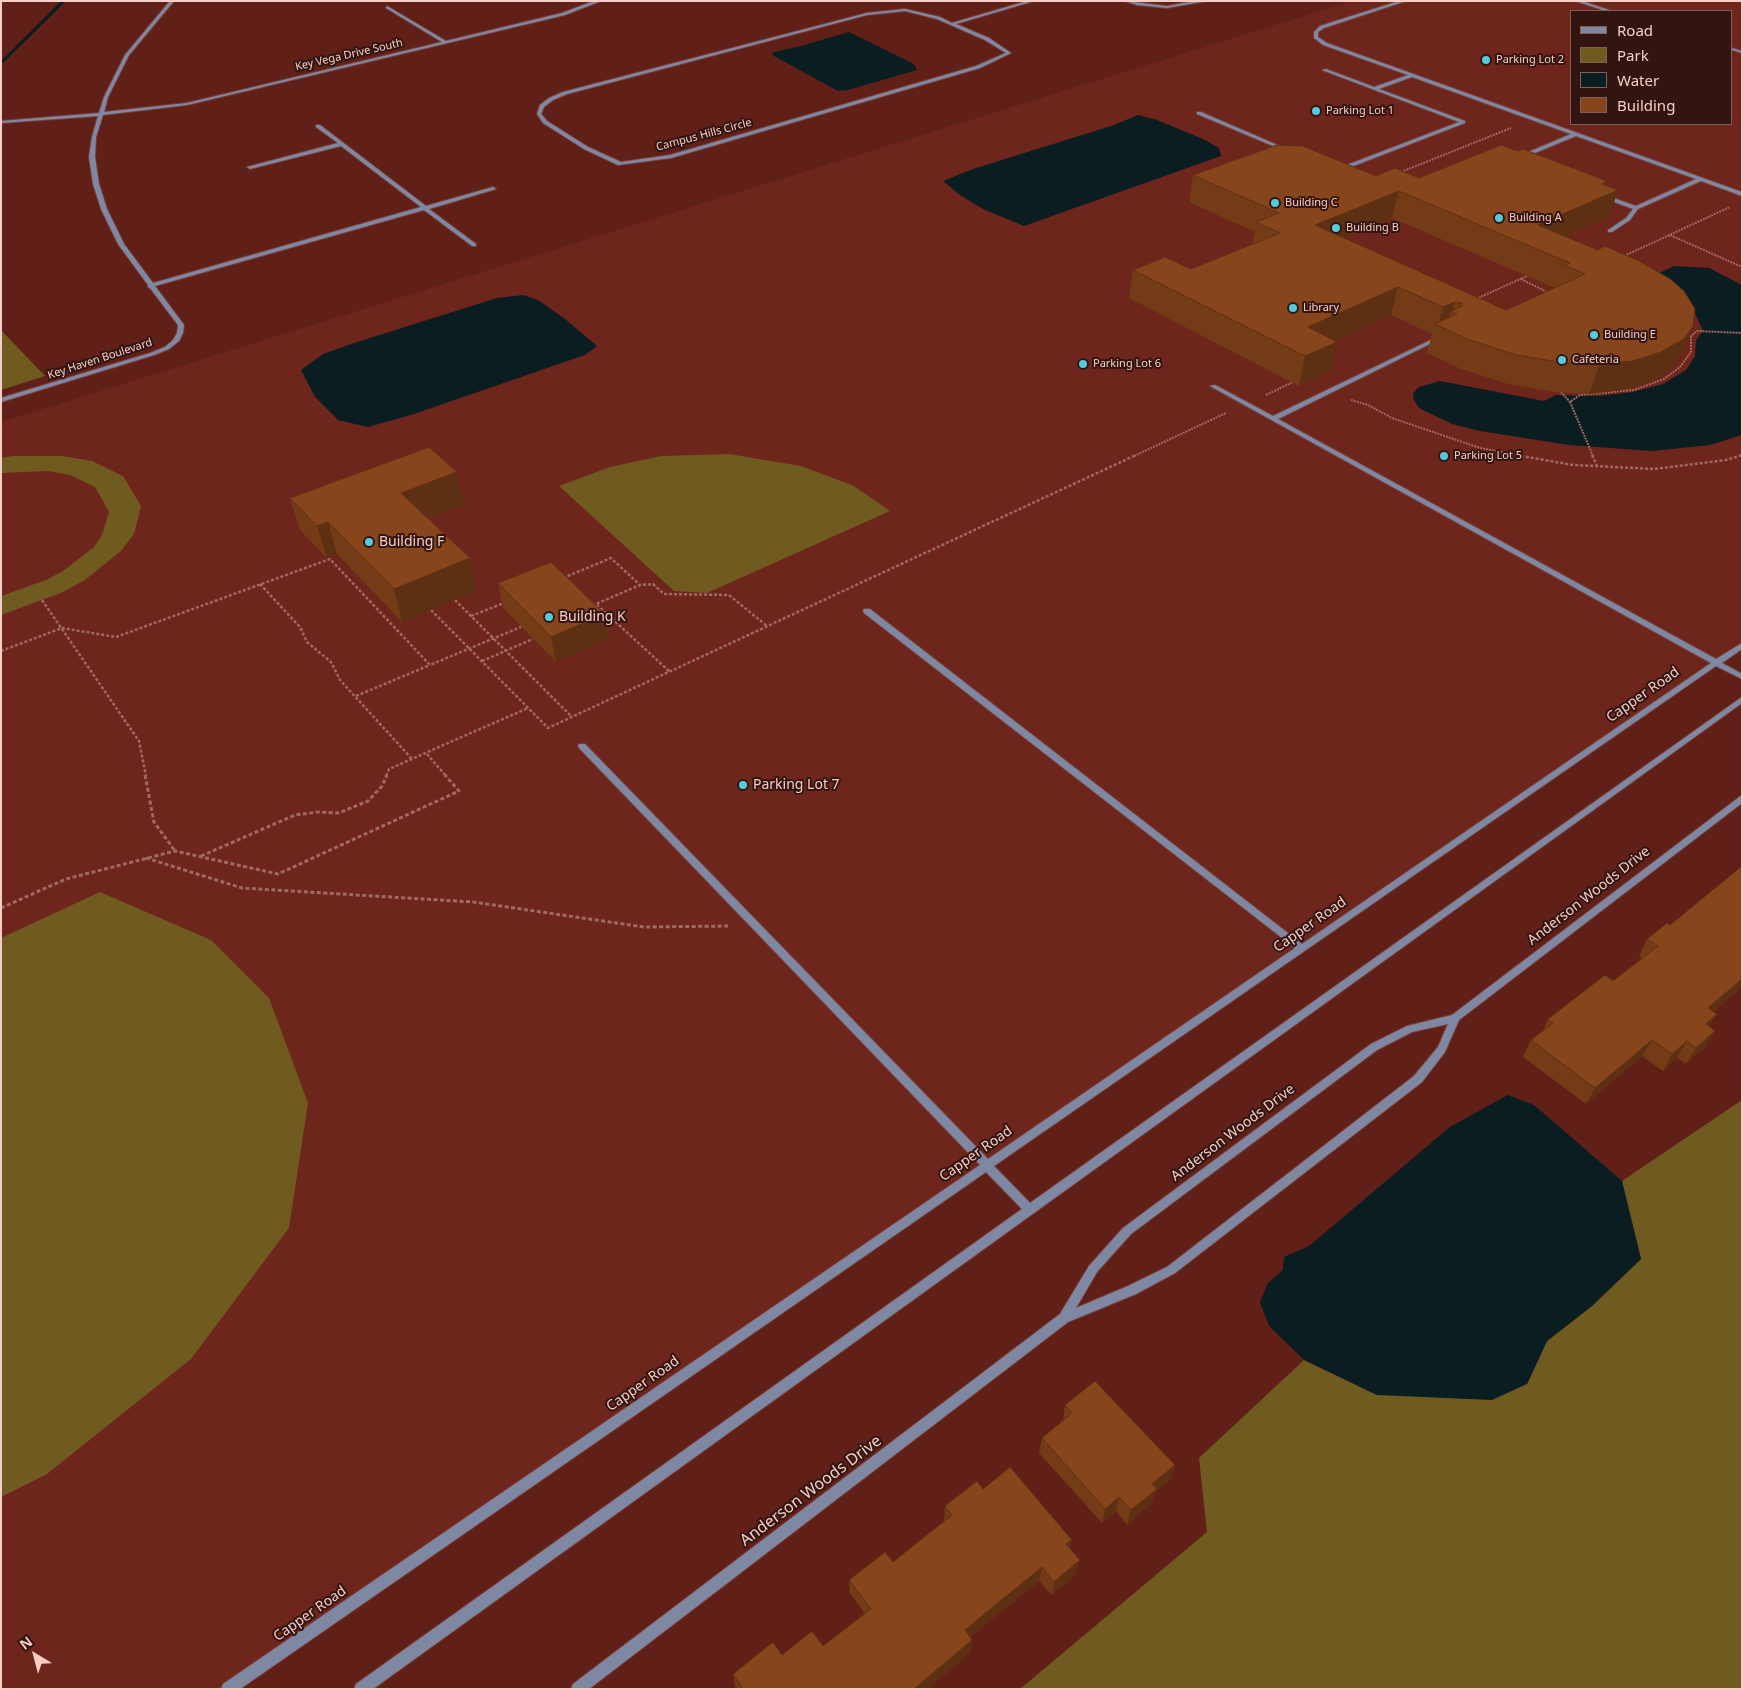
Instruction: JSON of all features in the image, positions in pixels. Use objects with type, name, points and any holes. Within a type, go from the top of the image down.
[{"type":"street","name":"Key Haven Boulevard","points":[[1,400],[152,354],[176,341],[180,333],[181,325],[150,286],[121,244],[104,210],[96,184],[92,157],[100,115],[106,97],[127,55],[172,1]]},
{"type":"street","name":"Key Vega Drive South","points":[[1,122],[100,115],[187,104],[563,14],[600,1]]},
{"type":"street","points":[[952,24],[1032,1]]},
{"type":"street","points":[[1127,1],[1137,4],[1168,7],[1205,1]]},
{"type":"street","points":[[1404,1],[1322,27],[1316,32],[1316,38],[1325,44],[1742,194]]},
{"type":"street","points":[[1577,1],[1607,10]]},
{"type":"street","points":[[387,6],[445,42]]},
{"type":"street","name":"Campus Hills Circle","points":[[905,10],[923,13],[952,24],[987,39],[1009,53],[978,67],[671,156],[620,164],[586,148],[545,122],[539,114],[542,106],[551,99],[565,93],[867,14],[905,10]]},
{"type":"street","points":[[1324,70],[1463,122],[1337,171]]},
{"type":"street","points":[[1374,89],[1413,75]]},
{"type":"street","points":[[1199,113],[1292,152]]},
{"type":"street","points":[[318,126],[474,245]]},
{"type":"street","points":[[1512,160],[1576,134]]},
{"type":"street","points":[[250,166],[342,144]]},
{"type":"street","points":[[1610,231],[1628,219],[1636,208],[1701,180]]},
{"type":"street","points":[[150,286],[493,189]]},
{"type":"street","points":[[1601,195],[1636,208]]},
{"type":"street","points":[[1273,419],[1450,333]]},
{"type":"street","points":[[1213,386],[1742,677]]},
{"type":"street","points":[[867,611],[1302,949]]},
{"type":"street","name":"Capper Road","points":[[228,1689],[1742,645]]},
{"type":"street","points":[[361,1689],[1742,699]]},
{"type":"street","points":[[582,746],[1029,1209]]},
{"type":"street","name":"Anderson Woods Drive","points":[[1064,1318],[1093,1270],[1127,1231],[1374,1047],[1410,1029],[1455,1018],[1742,798]]},
{"type":"street","name":"Anderson Woods Drive","points":[[578,1689],[1064,1318],[1132,1290],[1172,1270],[1418,1079],[1442,1049],[1455,1018]]},
{"type":"path","points":[[1398,173],[1518,125]]},
{"type":"path","points":[[1624,256],[1733,206]]},
{"type":"path","points":[[1670,236],[1725,258],[1742,267]]},
{"type":"path","points":[[1470,302],[1527,276]]},
{"type":"path","points":[[1520,279],[1556,296]]},
{"type":"path","points":[[1688,331],[1742,333]]},
{"type":"path","points":[[1570,402],[1580,395],[1634,390],[1664,379],[1680,367],[1691,352],[1691,336],[1697,331]]},
{"type":"path","points":[[431,610],[548,728],[1292,382]]},
{"type":"path","points":[[1328,392],[1368,406],[1392,418],[1480,448],[1572,465],[1654,469],[1726,460],[1742,455]]},
{"type":"path","points":[[1560,392],[1570,402],[1597,466]]},
{"type":"path","points":[[558,580],[611,558],[640,585]]},
{"type":"path","points":[[1,651],[62,628],[116,637],[330,559],[430,665]]},
{"type":"path","points":[[260,584],[300,627],[307,642],[331,662],[340,680],[412,758]]},
{"type":"path","points":[[591,606],[640,585],[653,584],[664,594],[729,595],[767,626]]},
{"type":"path","points":[[42,600],[139,741],[154,822],[175,851]]},
{"type":"path","points":[[455,600],[572,717]]},
{"type":"path","points":[[471,616],[506,602]]},
{"type":"path","points":[[596,604],[669,671]]},
{"type":"path","points":[[356,696],[521,627]]},
{"type":"path","points":[[482,661],[533,639]]},
{"type":"path","points":[[199,856],[295,815],[318,812],[339,813],[368,801],[382,786],[389,769],[412,758],[427,754],[528,708]]},
{"type":"path","points":[[1,908],[66,879],[175,851],[278,874],[459,791],[427,754]]},
{"type":"path","points":[[146,858],[242,888],[473,902],[644,927],[756,926]]},
{"type":"shaded area","points":[[1352,1],[1742,1],[1742,643],[227,1689],[1,1689],[1,422]]},
{"type":"green space","points":[[1,330],[45,376],[1,390]]},
{"type":"green space","points":[[729,454],[801,466],[854,486],[890,511],[707,593],[674,591],[559,486],[610,467],[661,456]]},
{"type":"green space","points":[[13,456],[62,456],[92,461],[123,476],[141,506],[134,534],[121,551],[85,580],[61,593],[1,615],[1,596],[46,580],[63,571],[94,547],[102,535],[109,512],[95,487],[70,475],[48,471],[1,473],[1,458]]},
{"type":"green space","points":[[100,892],[211,940],[269,998],[308,1103],[289,1228],[191,1359],[47,1474],[1,1497],[1,938]]},
{"type":"green space","points":[[1742,1100],[1742,1689],[1020,1689],[1207,1532],[1199,1458],[1304,1360],[1377,1395],[1527,1384],[1547,1341],[1592,1306],[1641,1259],[1622,1181]]},
{"type":"water","points":[[849,32],[914,64],[917,70],[848,90],[838,91],[772,55],[774,52]]},
{"type":"water","points":[[1138,115],[1157,120],[1203,139],[1219,148],[1221,156],[1024,226],[983,209],[960,195],[943,181],[973,169],[1114,125]]},
{"type":"water","points":[[1674,266],[1709,268],[1742,285],[1742,435],[1710,445],[1652,451],[1569,445],[1480,431],[1452,424],[1419,408],[1413,398],[1414,392],[1419,387],[1440,381],[1544,401],[1556,395],[1600,396],[1633,392],[1663,384],[1686,370],[1695,356],[1696,340],[1703,331],[1694,311],[1655,275]]},
{"type":"water","points":[[523,295],[538,300],[565,319],[597,346],[585,355],[411,415],[368,427],[338,420],[315,397],[301,370],[323,354],[354,343],[497,298]]},
{"type":"water","points":[[1508,1095],[1534,1105],[1622,1181],[1641,1259],[1592,1306],[1547,1341],[1527,1384],[1492,1400],[1377,1395],[1304,1360],[1269,1326],[1260,1302],[1268,1283],[1283,1270],[1284,1257],[1309,1246],[1450,1127]]},
{"type":"building","points":[[1277,145],[1303,146],[1376,176],[1395,168],[1419,178],[1501,145],[1518,151],[1523,149],[1607,181],[1602,184],[1618,190],[1538,225],[1598,250],[1605,246],[1639,261],[1670,279],[1684,291],[1695,309],[1693,326],[1684,339],[1661,352],[1633,361],[1600,364],[1564,363],[1517,355],[1470,340],[1435,324],[1457,314],[1451,311],[1462,306],[1462,303],[1455,302],[1443,307],[1398,287],[1308,327],[1337,342],[1305,356],[1133,270],[1165,257],[1191,269],[1280,233],[1256,222],[1279,213],[1193,175]],"holes":[[[1399,191],[1570,263],[1564,265],[1585,274],[1506,310],[1315,225]]]},
{"type":"building","points":[[429,447],[457,472],[401,493],[470,558],[394,589],[328,522],[317,526],[290,498]]},
{"type":"building","points":[[551,562],[605,614],[551,637],[498,583]]},
{"type":"building","points":[[1742,866],[1742,979],[1708,1008],[1717,1014],[1706,1024],[1715,1031],[1696,1048],[1687,1041],[1672,1054],[1652,1040],[1595,1088],[1531,1040],[1553,1023],[1548,1019],[1605,975],[1613,981],[1658,946],[1647,939],[1667,923],[1670,925]]},
{"type":"building","points":[[1095,1381],[1175,1465],[1152,1484],[1157,1489],[1131,1510],[1119,1497],[1105,1509],[1042,1438],[1072,1413],[1065,1405]]},
{"type":"building","points":[[1010,1467],[1072,1540],[1066,1544],[1080,1560],[1054,1582],[1042,1567],[965,1630],[972,1640],[914,1689],[743,1689],[733,1674],[773,1642],[782,1655],[812,1631],[823,1646],[871,1609],[849,1580],[885,1552],[893,1562],[952,1515],[945,1506],[977,1481],[983,1489]]},
{"type":"waterway","points":[[1,64],[64,1]]},
{"type":"place","name":"Parking Lot 2","points":[[1486,60]]},
{"type":"place","name":"Parking Lot 1","points":[[1316,111]]},
{"type":"place","name":"Building C","points":[[1275,203]]},
{"type":"place","name":"Building A","points":[[1499,218]]},
{"type":"place","name":"Building B","points":[[1336,228]]},
{"type":"place","name":"Library","points":[[1293,308]]},
{"type":"place","name":"Building E","points":[[1594,335]]},
{"type":"place","name":"Cafeteria","points":[[1562,360]]},
{"type":"place","name":"Parking Lot 6","points":[[1083,364]]},
{"type":"place","name":"Parking Lot 5","points":[[1444,456]]},
{"type":"place","name":"Building F","points":[[369,542]]},
{"type":"place","name":"Building K","points":[[549,617]]},
{"type":"place","name":"Parking Lot 7","points":[[743,785]]}]
